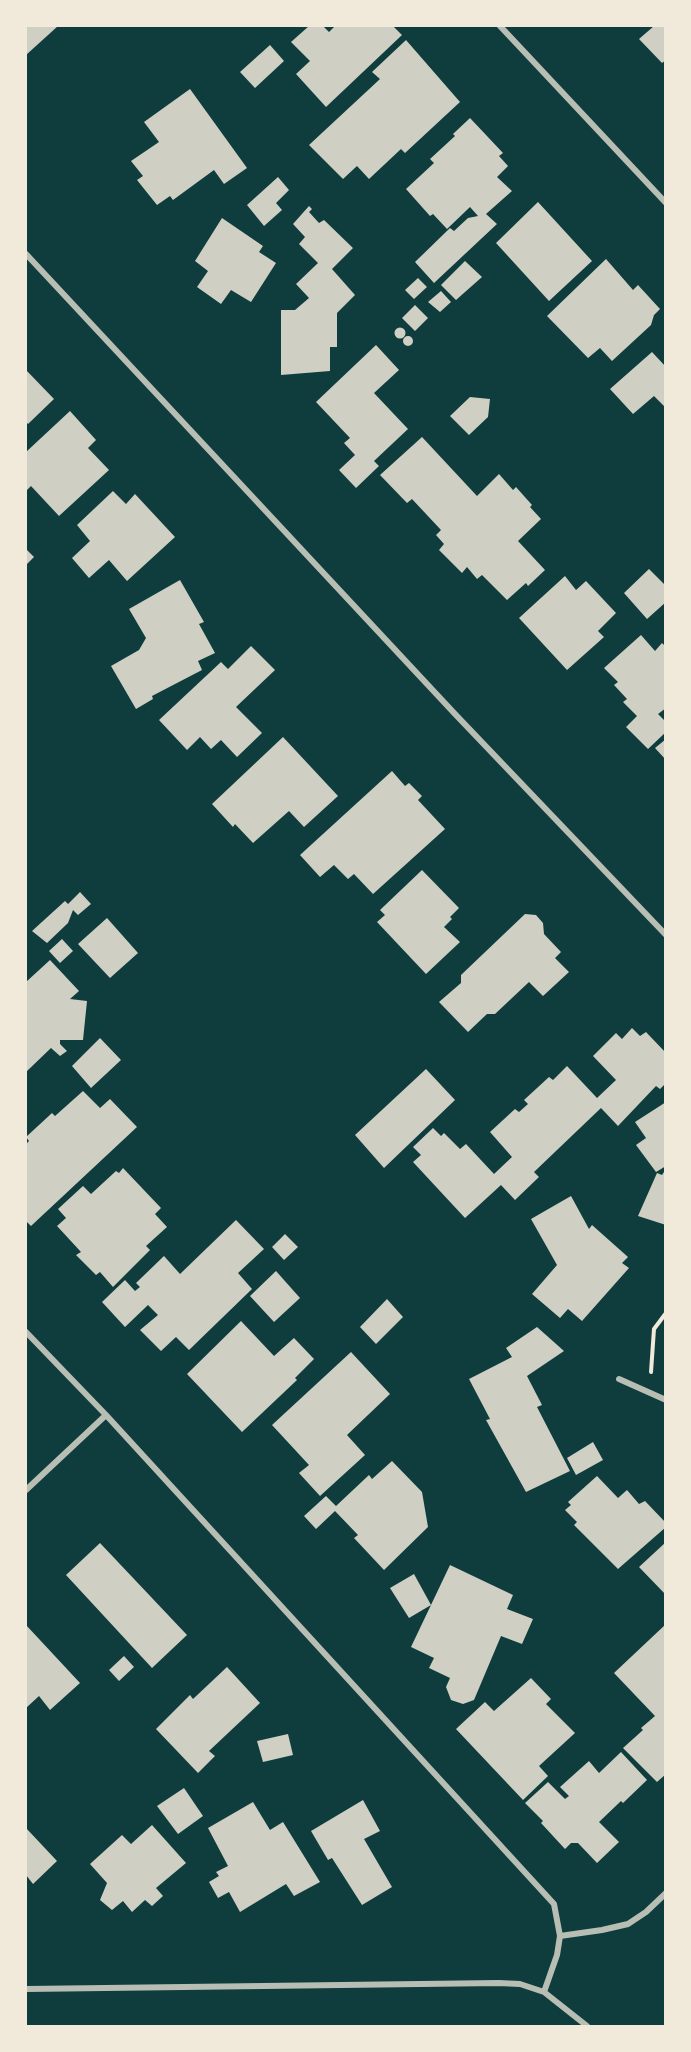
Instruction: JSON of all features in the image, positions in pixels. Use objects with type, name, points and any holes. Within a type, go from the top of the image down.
[{"type":"street","points":[[500,26],[666,203]]},
{"type":"street","points":[[26,254],[455,714],[666,935]]},
{"type":"street","points":[[26,1332],[106,1415],[554,1904],[560,1936],[557,1954],[544,1992]]},
{"type":"street","points":[[619,1379],[666,1400]]},
{"type":"street","points":[[26,1490],[106,1415]]},
{"type":"street","points":[[560,1936],[628,1924],[646,1912],[666,1893]]},
{"type":"street","points":[[26,1989],[520,1984],[544,1992],[587,2026]]},
{"type":"path","points":[[650,1393],[654,1329],[666,1313]]},
{"type":"building","points":[[26,26],[58,26],[26,55]]},
{"type":"building","points":[[309,26],[323,26],[329,32],[335,26],[393,26],[402,35],[326,107],[296,74],[310,61],[291,42]]},
{"type":"building","points":[[654,26],[666,26],[666,60],[662,63],[639,39]]},
{"type":"building","points":[[406,40],[460,102],[405,153],[401,149],[369,179],[357,166],[343,179],[309,145],[380,79],[372,72]]},
{"type":"building","points":[[270,45],[284,61],[255,88],[240,72]]},
{"type":"building","points":[[190,89],[247,168],[224,184],[214,170],[173,200],[170,196],[157,205],[137,180],[143,176],[131,161],[159,142],[144,122]]},
{"type":"building","points":[[470,118],[503,153],[499,156],[508,166],[497,177],[512,191],[486,214],[497,224],[434,283],[415,262],[450,228],[454,231],[468,218],[478,216],[470,207],[447,229],[433,214],[430,216],[406,189],[434,163],[430,159],[455,136],[453,134]]},
{"type":"building","points":[[278,177],[289,190],[276,203],[282,210],[264,226],[247,205]]},
{"type":"building","points":[[538,202],[592,261],[549,301],[496,243]]},
{"type":"building","points":[[309,206],[312,209],[309,212],[319,223],[324,220],[353,248],[332,269],[355,295],[337,313],[337,347],[330,347],[330,371],[281,375],[281,310],[295,310],[309,298],[296,284],[318,263],[299,244],[305,237],[293,224]]},
{"type":"building","points":[[222,218],[263,246],[259,252],[276,263],[251,302],[231,290],[221,304],[197,287],[208,271],[195,261]]},
{"type":"building","points":[[606,259],[633,290],[638,285],[660,309],[654,315],[651,325],[612,361],[600,348],[588,358],[547,316]]},
{"type":"building","points":[[465,261],[482,277],[456,300],[441,285]]},
{"type":"building","points":[[418,278],[427,287],[414,299],[405,290]]},
{"type":"building","points":[[441,291],[451,302],[440,312],[428,302]]},
{"type":"building","points":[[415,305],[428,318],[415,331],[402,318]]},
{"type":"building","points":[[400,328],[404,329],[404,337],[400,338],[396,337],[395,333],[396,329]]},
{"type":"building","points":[[408,336],[412,337],[412,345],[408,346],[404,345],[403,341],[404,337]]},
{"type":"building","points":[[376,345],[399,370],[374,393],[408,429],[374,461],[379,466],[356,488],[339,470],[355,455],[344,443],[350,438],[316,402]]},
{"type":"building","points":[[652,352],[666,367],[666,408],[654,396],[633,414],[610,389]]},
{"type":"building","points":[[27,371],[54,399],[28,424],[26,422]]},
{"type":"building","points":[[470,397],[490,399],[488,417],[469,435],[450,416]]},
{"type":"building","points":[[70,411],[96,440],[88,448],[109,470],[59,516],[31,486],[26,489],[26,452]]},
{"type":"building","points":[[422,437],[477,496],[499,474],[513,490],[516,487],[541,519],[518,541],[545,570],[528,586],[526,583],[507,600],[482,575],[477,579],[467,567],[462,573],[439,550],[444,544],[436,535],[441,530],[412,499],[407,503],[380,475]]},
{"type":"building","points":[[113,491],[126,504],[135,494],[175,537],[127,581],[109,560],[89,578],[72,558],[90,541],[77,525]]},
{"type":"building","points":[[26,549],[34,557],[26,565]]},
{"type":"building","points":[[649,569],[666,586],[666,602],[647,619],[624,593]]},
{"type":"building","points":[[565,576],[576,590],[586,581],[616,613],[598,631],[604,637],[567,670],[519,618]]},
{"type":"building","points":[[180,580],[204,622],[199,624],[215,653],[198,661],[202,670],[152,696],[153,699],[136,709],[111,666],[139,650],[146,638],[129,609]]},
{"type":"building","points":[[641,635],[655,651],[662,643],[666,647],[666,708],[658,714],[666,722],[666,732],[648,749],[626,727],[637,716],[623,702],[627,699],[614,685],[618,682],[604,668]]},
{"type":"building","points":[[251,646],[275,670],[236,707],[262,733],[237,757],[221,740],[211,749],[200,737],[187,750],[159,720],[221,662],[228,669]]},
{"type":"building","points":[[283,737],[338,796],[304,827],[289,811],[253,843],[235,824],[233,827],[212,804]]},
{"type":"building","points":[[666,739],[666,760],[655,748]]},
{"type":"building","points":[[392,771],[405,786],[409,783],[422,796],[418,800],[445,829],[373,894],[354,874],[348,879],[334,865],[320,877],[300,855]]},
{"type":"building","points":[[422,870],[459,908],[444,927],[460,942],[426,974],[377,922],[385,915],[380,910]]},
{"type":"building","points":[[80,892],[91,904],[78,915],[73,910],[68,923],[47,943],[32,931],[65,901],[68,904]]},
{"type":"building","points":[[525,914],[536,915],[543,923],[544,934],[561,952],[555,958],[569,972],[543,996],[529,982],[495,1014],[487,1014],[468,1032],[439,1002],[461,983],[461,975]]},
{"type":"building","points":[[107,918],[138,953],[110,978],[78,944]]},
{"type":"building","points":[[62,939],[73,951],[60,963],[49,951]]},
{"type":"building","points":[[50,960],[79,991],[70,999],[87,1001],[83,1040],[60,1040],[60,1044],[67,1051],[60,1056],[51,1048],[26,1072],[26,982]]},
{"type":"building","points":[[632,1028],[640,1036],[646,1032],[666,1053],[666,1083],[660,1089],[656,1086],[618,1126],[601,1108],[534,1172],[539,1177],[515,1200],[501,1185],[465,1218],[413,1162],[421,1155],[413,1147],[433,1128],[441,1136],[444,1133],[460,1149],[466,1144],[494,1174],[512,1157],[490,1132],[515,1109],[519,1112],[528,1104],[524,1100],[549,1077],[553,1080],[567,1066],[597,1098],[616,1080],[593,1056],[616,1033],[622,1039]]},
{"type":"building","points":[[100,1038],[121,1060],[91,1088],[72,1066]]},
{"type":"building","points":[[426,1069],[455,1100],[384,1168],[355,1135]]},
{"type":"building","points":[[83,1091],[100,1108],[110,1099],[137,1127],[31,1226],[26,1221],[26,1144],[29,1141],[26,1137],[52,1113],[55,1116]]},
{"type":"building","points":[[666,1102],[666,1166],[656,1172],[636,1145],[646,1138],[635,1122]]},
{"type":"building","points":[[123,1168],[161,1208],[155,1214],[167,1227],[146,1246],[150,1250],[113,1287],[100,1272],[96,1275],[76,1255],[81,1252],[57,1226],[66,1218],[58,1209],[83,1186],[91,1194],[116,1171],[119,1173]]},
{"type":"building","points":[[666,1169],[666,1225],[638,1216],[657,1173],[662,1175]]},
{"type":"building","points":[[571,1196],[589,1229],[592,1225],[628,1257],[622,1263],[629,1268],[582,1321],[568,1309],[560,1318],[532,1294],[557,1265],[531,1219]]},
{"type":"building","points":[[236,1220],[264,1249],[238,1273],[252,1289],[189,1350],[176,1337],[161,1351],[140,1330],[158,1315],[148,1305],[125,1327],[102,1302],[125,1280],[135,1291],[140,1287],[136,1283],[164,1256],[180,1274]]},
{"type":"building","points":[[285,1234],[298,1247],[284,1260],[272,1247]]},
{"type":"building","points":[[276,1271],[300,1298],[274,1322],[250,1296]]},
{"type":"building","points":[[387,1299],[403,1317],[376,1344],[360,1327]]},
{"type":"building","points":[[241,1321],[274,1356],[294,1338],[314,1359],[295,1378],[297,1380],[242,1432],[187,1374]]},
{"type":"building","points":[[537,1327],[564,1351],[527,1376],[542,1405],[537,1407],[570,1471],[526,1492],[486,1420],[490,1419],[469,1379],[512,1357],[506,1348]]},
{"type":"building","points":[[351,1352],[390,1394],[347,1435],[365,1455],[320,1496],[299,1473],[309,1465],[272,1425]]},
{"type":"building","points":[[593,1442],[603,1460],[576,1475],[567,1458]]},
{"type":"building","points":[[392,1461],[422,1492],[428,1527],[384,1570],[354,1538],[358,1535],[335,1511],[316,1529],[304,1516],[326,1496],[336,1506],[369,1475],[372,1479]]},
{"type":"building","points":[[597,1476],[618,1498],[627,1490],[639,1504],[645,1501],[666,1523],[666,1527],[618,1569],[574,1525],[577,1522],[565,1510],[571,1505],[568,1502]]},
{"type":"building","points":[[666,1542],[666,1595],[639,1567]]},
{"type":"building","points":[[100,1543],[187,1635],[152,1668],[66,1575]]},
{"type":"building","points":[[450,1565],[513,1595],[507,1609],[533,1619],[522,1644],[501,1636],[474,1700],[463,1704],[451,1700],[446,1687],[450,1678],[429,1668],[434,1658],[411,1647]]},
{"type":"building","points":[[414,1574],[431,1605],[409,1618],[390,1588]]},
{"type":"building","points":[[666,1624],[666,1774],[657,1782],[623,1748],[655,1716],[614,1673]]},
{"type":"building","points":[[26,1625],[80,1683],[50,1710],[39,1696],[26,1708]]},
{"type":"building","points":[[124,1656],[134,1667],[119,1681],[109,1670]]},
{"type":"building","points":[[227,1667],[260,1703],[209,1751],[215,1756],[198,1773],[156,1729],[190,1695],[193,1699]]},
{"type":"building","points":[[531,1678],[551,1699],[546,1704],[575,1733],[539,1766],[548,1776],[523,1800],[456,1729],[485,1702],[494,1711]]},
{"type":"building","points":[[288,1734],[293,1755],[263,1762],[257,1741]]},
{"type":"building","points":[[621,1752],[647,1780],[599,1822],[619,1842],[597,1863],[578,1843],[571,1843],[565,1849],[525,1803],[548,1782],[565,1799],[569,1796],[560,1787],[589,1761],[599,1773]]},
{"type":"building","points":[[184,1788],[203,1816],[178,1834],[157,1806]]},
{"type":"building","points":[[363,1800],[380,1831],[364,1839],[392,1887],[362,1905],[332,1858],[328,1860],[311,1831]]},
{"type":"building","points":[[253,1802],[270,1830],[283,1822],[320,1882],[294,1896],[286,1884],[240,1912],[229,1892],[218,1898],[209,1882],[219,1876],[216,1872],[228,1866],[208,1828]]},
{"type":"building","points":[[152,1825],[186,1863],[156,1888],[163,1896],[152,1906],[145,1900],[132,1912],[123,1901],[112,1910],[100,1900],[107,1883],[90,1864],[122,1835],[131,1844]]},
{"type":"building","points":[[26,1828],[57,1861],[33,1884],[26,1875]]}]
